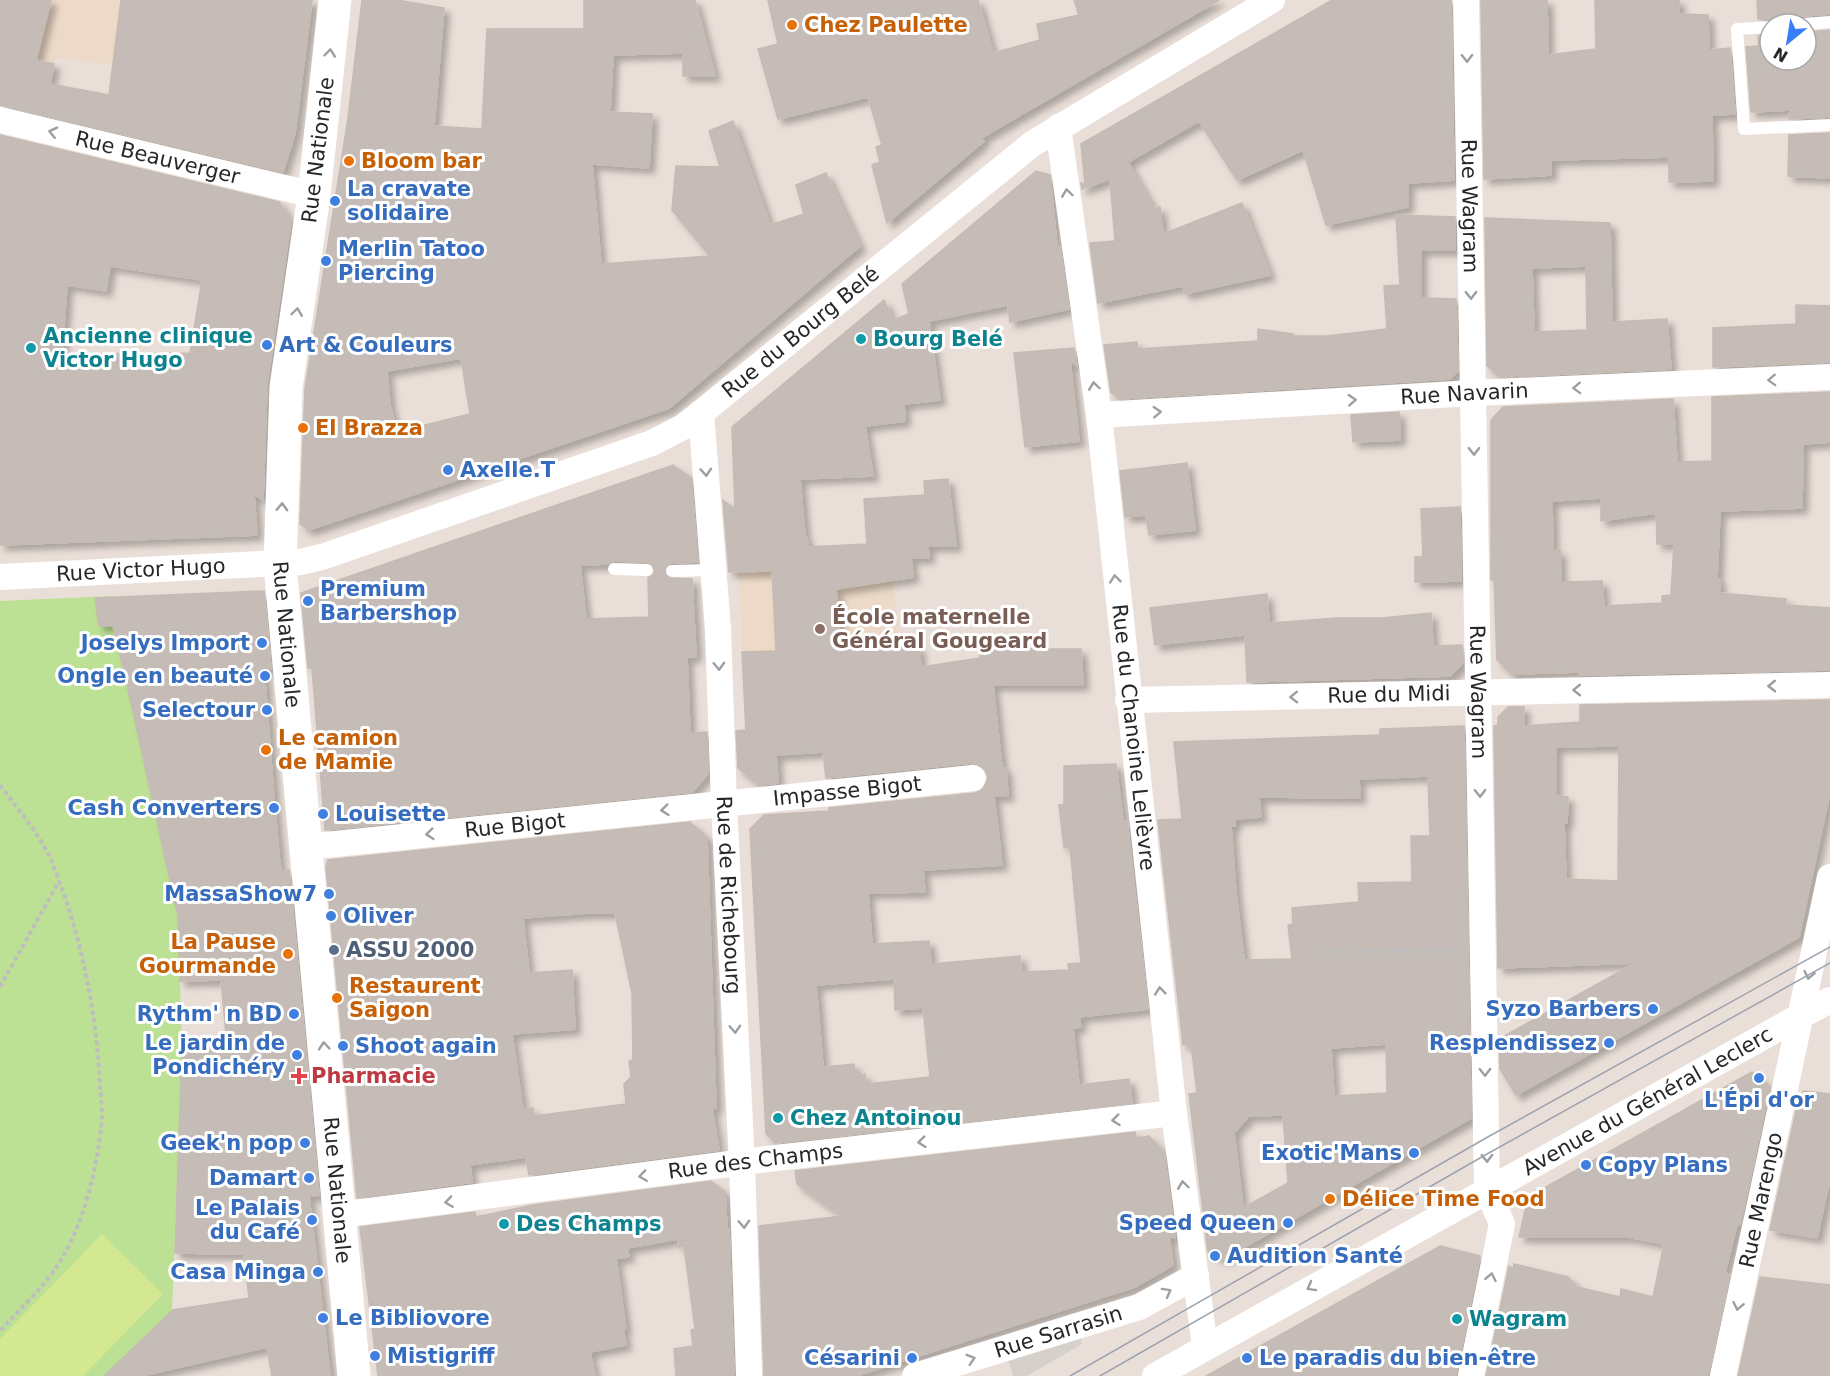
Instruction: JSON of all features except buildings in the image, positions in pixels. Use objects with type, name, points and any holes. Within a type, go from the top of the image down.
[{"type":"main road","name":"Rue Nationale","points":[[335,0],[314,195],[286,387],[280,565],[354,1376]]},
{"type":"street","name":"Rue du Bourg Belé","points":[[280,565],[322,557],[652,443],[683,427],[1032,144],[1272,0]]},
{"type":"street","name":"Rue Wagram","points":[[1466,0],[1487,1189],[1502,1224],[1471,1376]]},
{"type":"street","name":"Rue Beauverger","points":[[0,120],[314,195]]},
{"type":"street","name":"Rue du Chanoine Lelièvre","points":[[1058,127],[1099,415],[1174,1113],[1205,1347]]},
{"type":"street","name":"Rue Navarin","points":[[1099,415],[1473,393],[1830,377]]},
{"type":"street","name":"Rue de Richebourg","points":[[701,413],[713,570],[742,1163],[749,1376]]},
{"type":"street","name":"Rue Victor Hugo","points":[[0,576],[280,565]]},
{"type":"street","name":"Rue du Midi","points":[[1128,700],[1830,684]]},
{"type":"street","name":"Impasse Bigot","points":[[723,804],[973,778]]},
{"type":"street","name":"Rue Bigot","points":[[306,847],[723,804]]},
{"type":"street","name":"Rue Marengo","points":[[1723,1376],[1807,1012],[1830,877]]},
{"type":"street","name":"Avenue du Général Leclerc","points":[[1155,1376],[1807,1012]]},
{"type":"street","name":"Rue des Champs","points":[[339,1215],[742,1163],[1174,1113]]},
{"type":"street","name":"Rue Sarrasin","points":[[915,1376],[1139,1307],[1196,1276]]},
{"type":"lane","points":[[1758,28],[1737,29],[1744,129],[1830,125]]},
{"type":"lane","points":[[614,569],[647,570]]},
{"type":"lane","points":[[672,571],[713,570]]},
{"type":"path","points":[[0,786],[44,847],[59,882],[86,974],[99,1064],[102,1126],[93,1179],[74,1231],[57,1266],[0,1331]]},
{"type":"path","points":[[0,987],[59,882]]},
{"type":"path","points":[[1321,952],[1483,949]]},
{"type":"shaded area","points":[[0,0],[121,0],[113,65],[55,58],[54,64],[0,51]]},
{"type":"shaded area","name":"École maternelle Général Gougeard","points":[[889,542],[900,647],[744,689],[738,552]]},
{"type":"shaded area","points":[[1080,1336],[1082,1344],[1027,1376],[1013,1376],[1008,1359]]},
{"type":"green space","points":[[113,596],[126,680],[178,916],[182,1049],[172,1311],[104,1376],[0,1376],[0,601]]},
{"type":"green space","points":[[102,1234],[163,1294],[83,1376],[0,1376],[0,1339]]},
{"type":"tram line","points":[[1070,1376],[1486,1138],[1830,947]]},
{"type":"tram line","points":[[1100,1376],[1487,1154],[1830,963]]},
{"type":"place","name":"Chez Paulette","points":[[792,25]]},
{"type":"place","name":"Bloom bar","points":[[349,161]]},
{"type":"place","name":"La cravate solidaire","points":[[335,201]]},
{"type":"place","name":"Merlin Tatoo Piercing","points":[[326,261]]},
{"type":"place","name":"Bourg Belé","points":[[861,339]]},
{"type":"place","name":"Art & Couleurs","points":[[267,345]]},
{"type":"place","name":"Ancienne clinique Victor Hugo","points":[[31,348]]},
{"type":"place","name":"El Brazza","points":[[303,428]]},
{"type":"place","name":"Axelle.T","points":[[448,470]]},
{"type":"place","name":"Premium Barbershop","points":[[308,601]]},
{"type":"place","name":"École maternelle Général Gougeard","points":[[820,629]]},
{"type":"place","name":"Joselys Import","points":[[262,643]]},
{"type":"place","name":"Ongle en beauté","points":[[265,676]]},
{"type":"place","name":"Selectour","points":[[267,710]]},
{"type":"place","name":"Le camion de Mamie","points":[[266,750]]},
{"type":"place","name":"Cash Converters","points":[[274,808]]},
{"type":"place","name":"Louisette","points":[[323,814]]},
{"type":"place","name":"MassaShow7","points":[[329,894]]},
{"type":"place","name":"Oliver","points":[[331,916]]},
{"type":"place","name":"ASSU 2000","points":[[334,950]]},
{"type":"place","name":"La Pause Gourmande","points":[[288,954]]},
{"type":"place","name":"Restaurent Saigon","points":[[337,998]]},
{"type":"place","name":"Syzo Barbers","points":[[1653,1009]]},
{"type":"place","name":"Rythm' n BD","points":[[294,1014]]},
{"type":"place","name":"Resplendissez","points":[[1609,1043]]},
{"type":"place","name":"Shoot again","points":[[343,1046]]},
{"type":"place","name":"Le jardin de Pondichéry","points":[[297,1055]]},
{"type":"place","name":"Pharmacie","points":[[299,1076]]},
{"type":"place","name":"L'Épi d'or","points":[[1759,1078]]},
{"type":"place","name":"Chez Antoinou","points":[[778,1118]]},
{"type":"place","name":"Geek'n pop","points":[[305,1143]]},
{"type":"place","name":"Exotic'Mans","points":[[1414,1153]]},
{"type":"place","name":"Copy Plans","points":[[1586,1165]]},
{"type":"place","name":"Damart","points":[[309,1178]]},
{"type":"place","name":"Délice Time Food","points":[[1330,1199]]},
{"type":"place","name":"Le Palais du Café","points":[[312,1220]]},
{"type":"place","name":"Speed Queen","points":[[1288,1223]]},
{"type":"place","name":"Des Champs","points":[[504,1224]]},
{"type":"place","name":"Audition Santé","points":[[1215,1256]]},
{"type":"place","name":"Casa Minga","points":[[318,1272]]},
{"type":"place","name":"Le Bibliovore","points":[[323,1318]]},
{"type":"place","name":"Wagram","points":[[1457,1319]]},
{"type":"place","name":"Mistigriff","points":[[375,1356]]},
{"type":"place","name":"Césarini","points":[[912,1358]]},
{"type":"place","name":"Le paradis du bien-être","points":[[1247,1358]]}]
